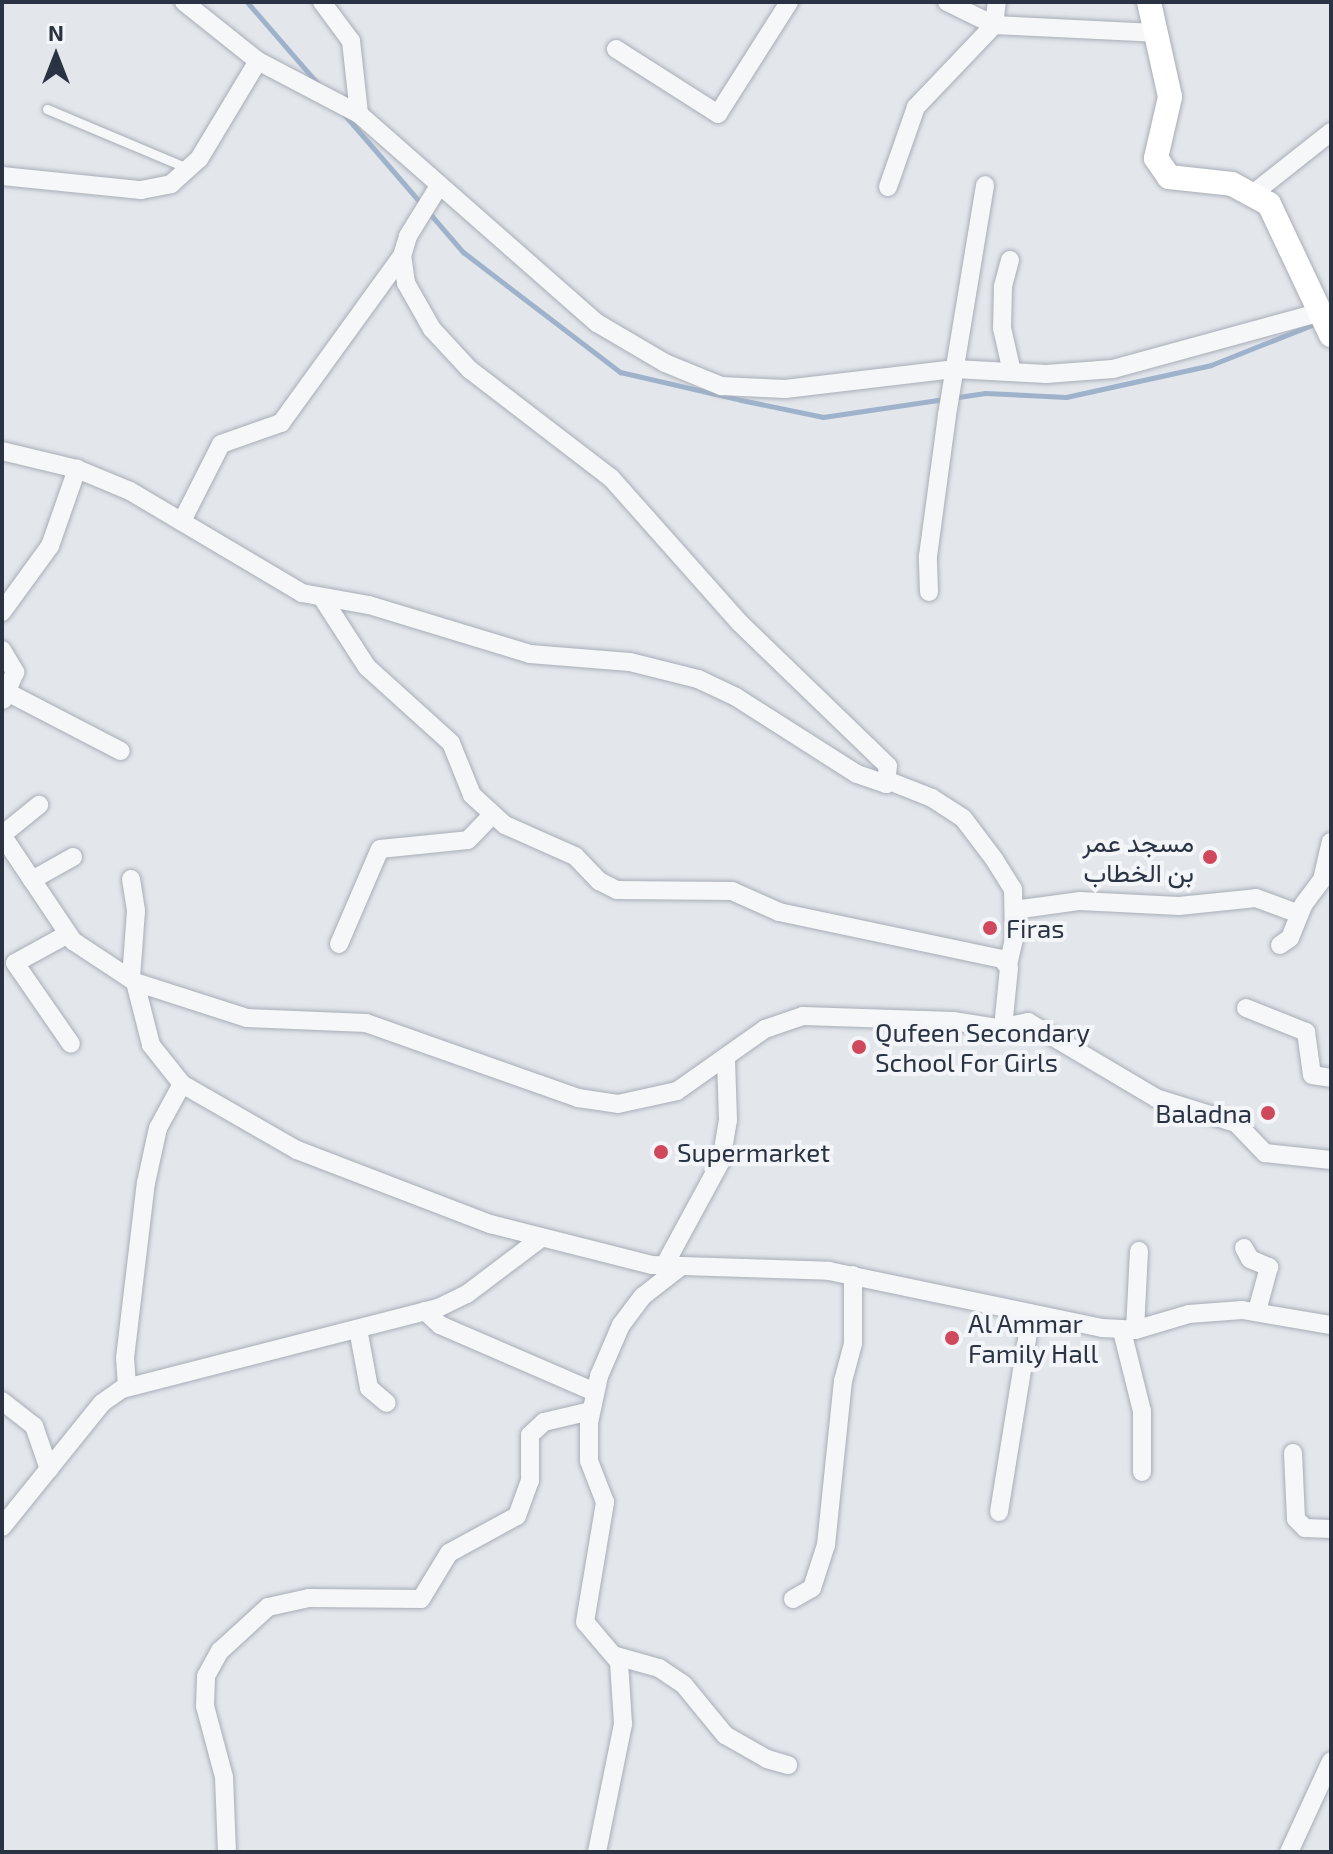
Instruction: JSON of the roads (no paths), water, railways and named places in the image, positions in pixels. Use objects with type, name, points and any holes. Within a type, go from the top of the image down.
[{"type":"street","points":[[184,2],[258,61],[359,114],[597,323],[665,363],[721,386],[785,389],[954,369],[1012,372],[1113,369],[1324,323],[1280,218],[1255,192],[1232,184],[1169,177],[1156,158],[1170,97],[1149,2]]},
{"type":"street","points":[[616,49],[718,114],[789,2]]},
{"type":"street","points":[[947,2],[994,25],[1155,33]]},
{"type":"street","points":[[888,187],[916,107],[994,25],[997,2]]},
{"type":"street","points":[[330,6],[351,41],[359,114]]},
{"type":"street","points":[[2,176],[151,190],[190,169],[258,61]]},
{"type":"street","points":[[1255,192],[1331,132]]},
{"type":"street","points":[[929,592],[928,556],[954,369],[985,185]]},
{"type":"street","points":[[182,521],[221,444],[281,423],[402,256],[408,236],[439,186]]},
{"type":"street","points":[[402,256],[412,294],[445,345],[611,478],[739,622],[888,766],[889,781]]},
{"type":"street","points":[[1010,260],[1003,287],[1002,328],[1012,372]]},
{"type":"street","points":[[2,451],[77,469],[130,491],[272,579],[323,599],[369,605],[437,630],[549,658],[630,662],[675,671],[736,697],[857,774],[880,785],[889,781],[932,798],[963,818],[1013,889],[1014,910],[1003,1027]]},
{"type":"street","points":[[2,612],[55,536],[77,469]]},
{"type":"street","points":[[323,599],[367,667],[451,743],[466,785],[492,815],[575,856],[599,881],[617,890],[732,891],[779,912],[1002,959],[1008,964]]},
{"type":"street","points":[[2,650],[14,668],[5,698],[121,751]]},
{"type":"street","points":[[39,805],[2,835],[68,934],[133,980],[247,1018],[366,1023],[602,1103],[667,1095],[726,1060],[765,1029],[803,1016],[1003,1027],[1032,1023],[1156,1098],[1236,1123],[1265,1153],[1331,1160]]},
{"type":"street","points":[[339,944],[380,849],[468,840],[492,815]]},
{"type":"street","points":[[1280,945],[1292,935],[1299,914],[1322,880],[1331,842]]},
{"type":"street","points":[[32,880],[73,857]]},
{"type":"street","points":[[131,879],[136,911],[133,980],[151,1045],[182,1084],[297,1150],[490,1224],[672,1267],[774,1265],[853,1275],[1031,1314],[1129,1330],[1189,1314],[1257,1311],[1331,1325]]},
{"type":"street","points":[[1014,910],[1080,901],[1179,906],[1256,898],[1299,914]]},
{"type":"street","points":[[68,934],[15,963],[71,1044]]},
{"type":"street","points":[[1246,1008],[1306,1032],[1312,1075],[1331,1078]]},
{"type":"street","points":[[726,1060],[728,1120],[721,1161],[672,1267],[643,1296],[621,1325],[593,1401],[587,1451],[605,1502],[585,1622],[616,1656],[659,1668],[684,1685],[725,1735],[767,1759],[788,1765]]},
{"type":"street","points":[[127,1386],[125,1358],[146,1183],[158,1128],[182,1084]]},
{"type":"street","points":[[2,1527],[102,1403],[127,1386],[425,1311],[467,1294],[541,1238]]},
{"type":"street","points":[[1244,1248],[1250,1259],[1269,1267],[1257,1311]]},
{"type":"street","points":[[1139,1251],[1129,1330],[1142,1411],[1142,1472]]},
{"type":"street","points":[[793,1599],[812,1588],[826,1545],[843,1381],[853,1343],[853,1275]]},
{"type":"street","points":[[425,1311],[440,1325],[593,1401]]},
{"type":"street","points":[[999,1512],[1031,1314]]},
{"type":"street","points":[[358,1329],[369,1388],[387,1403]]},
{"type":"street","points":[[2,1401],[34,1426],[49,1469]]},
{"type":"street","points":[[227,1852],[224,1777],[205,1706],[206,1676],[220,1651],[268,1607],[309,1598],[421,1599],[449,1553],[517,1516],[530,1481],[530,1435],[544,1422],[593,1401]]},
{"type":"street","points":[[1293,1453],[1296,1519],[1305,1528],[1331,1529]]},
{"type":"street","points":[[597,1852],[623,1724],[616,1656]]},
{"type":"street","points":[[1289,1852],[1331,1761]]},
{"type":"lane","points":[[47,109],[190,169]]},
{"type":"waterway","points":[[247,2],[319,85]]},
{"type":"waterway","points":[[343,113],[463,252],[620,372],[741,400],[823,417],[985,393],[1066,397],[1211,365],[1319,322]]},
{"type":"place","name":"مسجد عمر بن الخطاب","points":[[1210,857]]},
{"type":"place","name":"Firas","points":[[990,928]]},
{"type":"place","name":"Qufeen Secondary School For Girls","points":[[859,1047]]},
{"type":"place","name":"Baladna","points":[[1268,1113]]},
{"type":"place","name":"Supermarket","points":[[661,1152]]},
{"type":"place","name":"Al Ammar Family Hall","points":[[952,1338]]}]
